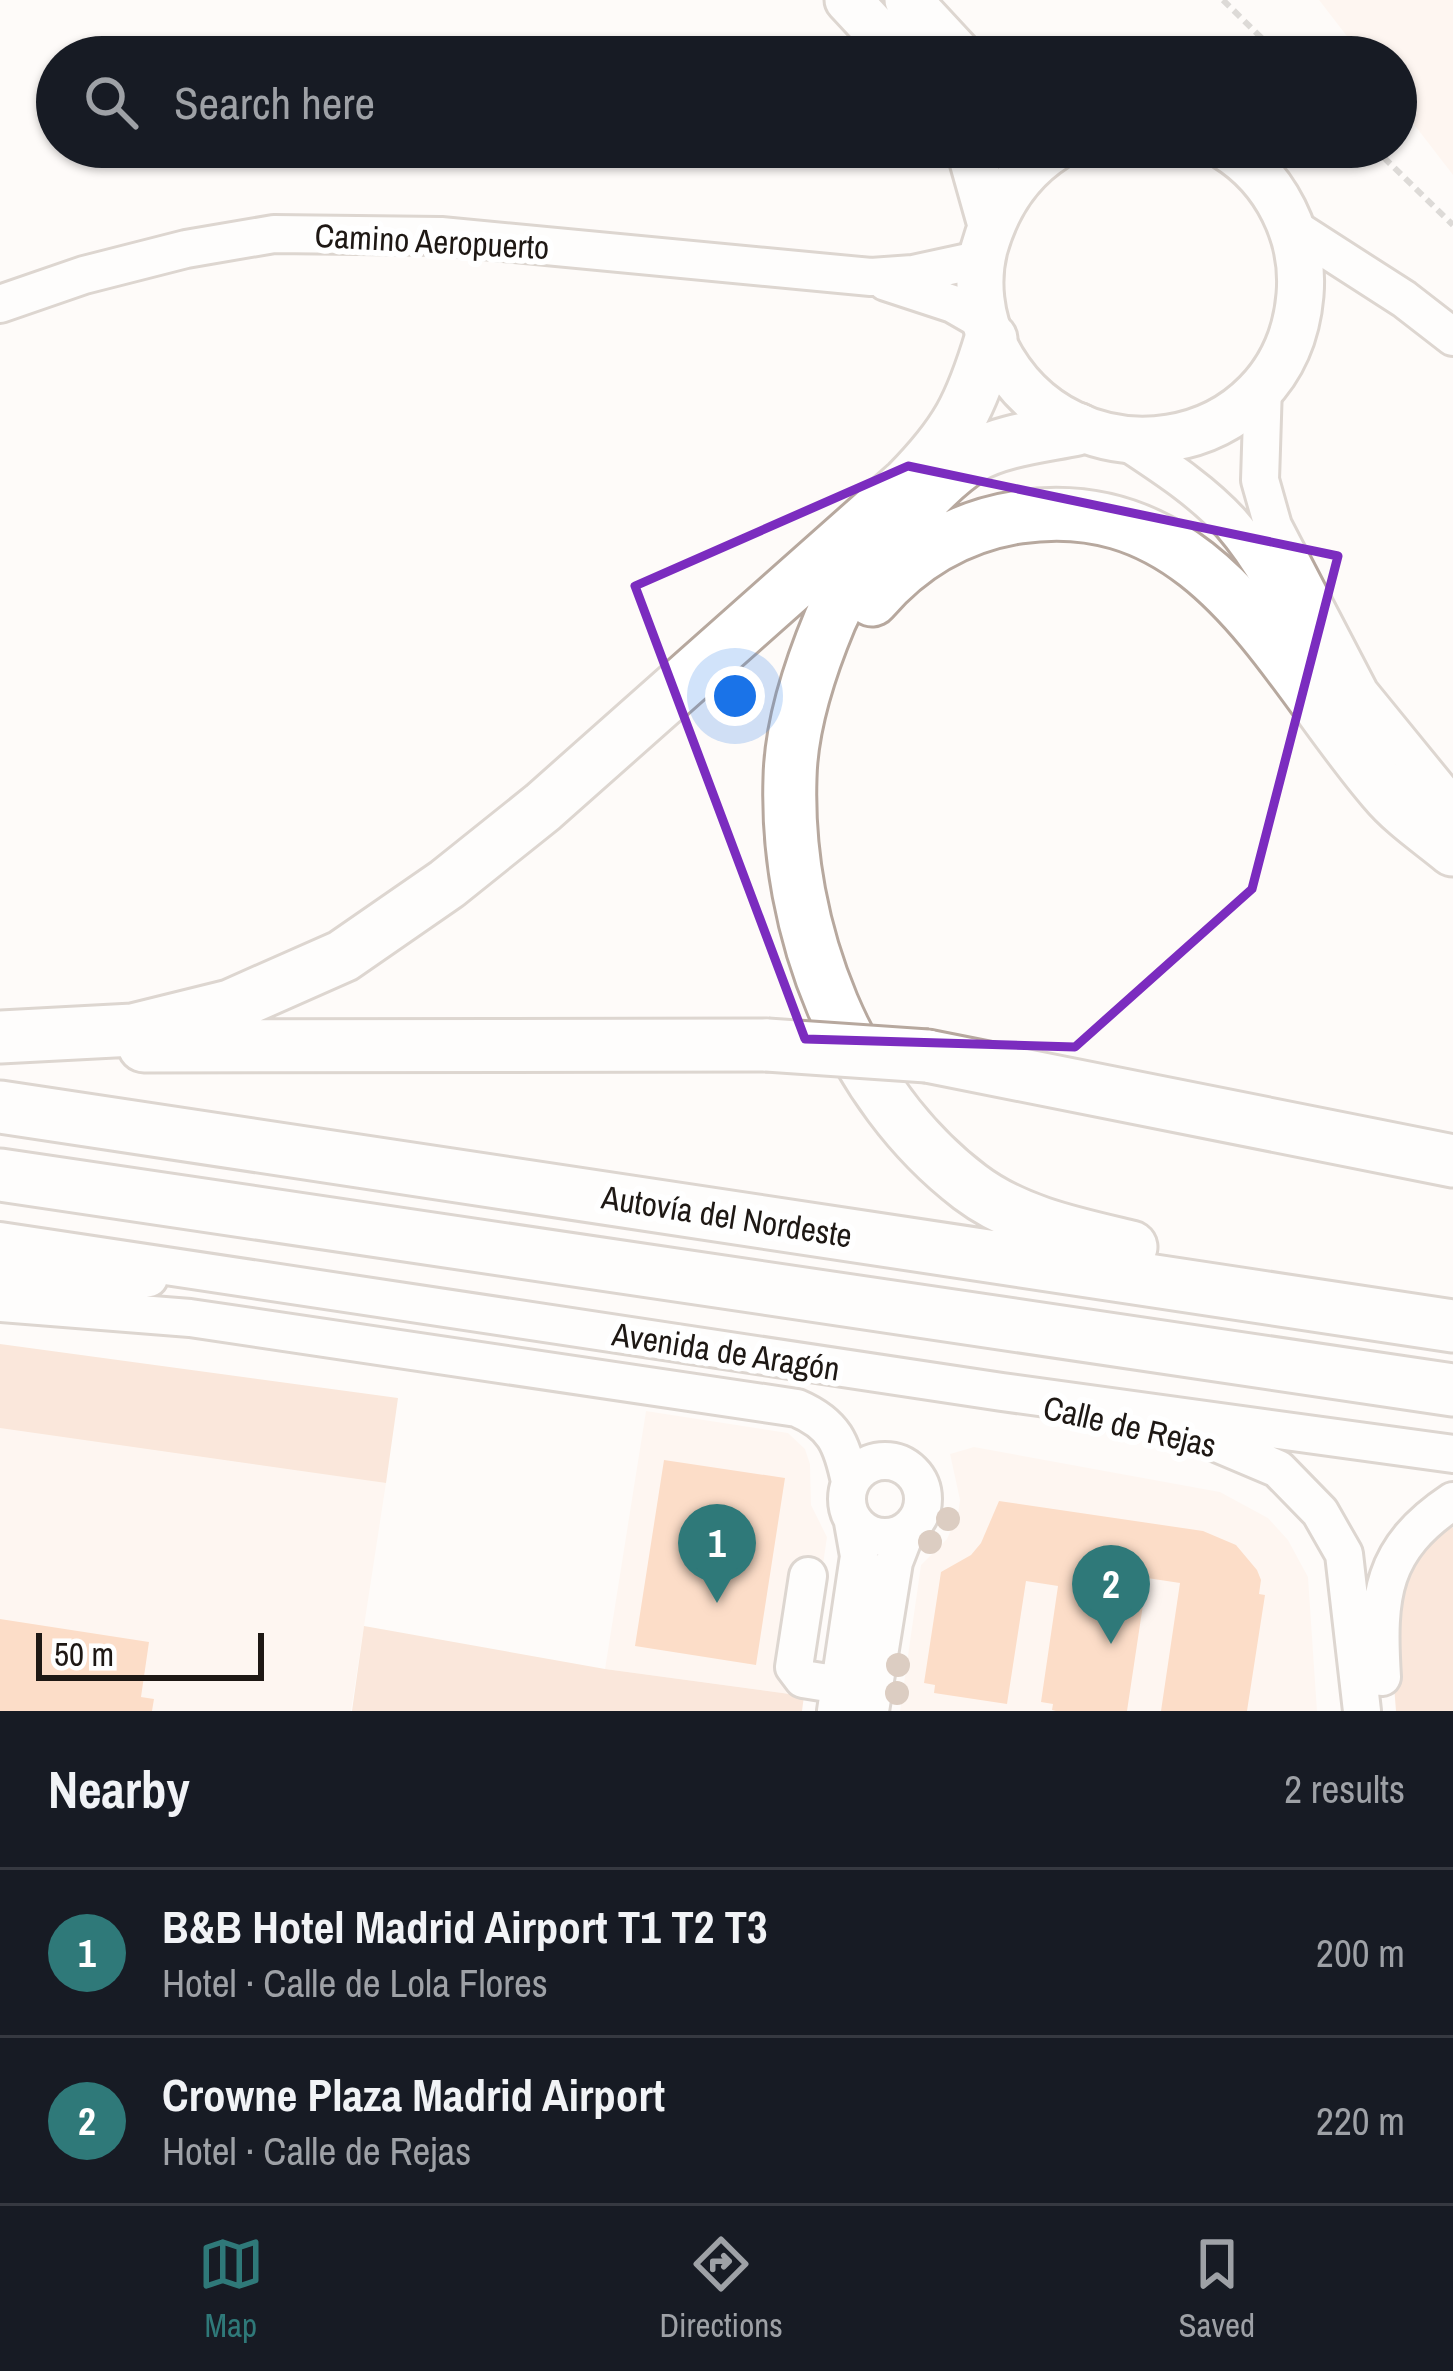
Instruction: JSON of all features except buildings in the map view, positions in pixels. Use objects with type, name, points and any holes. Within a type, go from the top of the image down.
[{"type":"highway","points":[[0,1041],[134,1030],[230,1006],[343,956],[447,884],[543,807],[908,483],[945,445],[972,399],[988,331]]},
{"type":"highway","points":[[1077,429],[974,456],[928,494],[883,543],[831,616],[801,707],[789,776],[796,873],[827,994],[863,1064],[903,1124],[971,1188],[1010,1210],[1064,1232],[1453,1323]]},
{"type":"highway","points":[[796,873],[814,713],[841,647],[874,598],[905,565],[935,544],[1004,519],[1042,513],[1078,515],[1141,531],[1176,548],[1210,573],[1240,602],[1387,794],[1453,848]]},
{"type":"highway","points":[[0,1041],[280,1048],[578,1043],[767,1046],[927,1056],[1453,1161]]},
{"type":"highway","name":"Autovía del Nordeste","points":[[0,1107],[1453,1323]]},
{"type":"highway","name":"Autovía del Nordeste","points":[[0,1175],[1453,1390]]},
{"type":"main road","points":[[848,0],[881,36]]},
{"type":"main road","points":[[908,0],[941,36]]},
{"type":"main road","points":[[973,168],[986,242]]},
{"type":"main road","points":[[1031,168],[1021,176],[986,242],[980,280],[988,331],[1005,368],[1024,392],[1077,429],[1127,442],[1157,441],[1202,429],[1241,407],[1280,363],[1299,310],[1299,254],[1292,227],[1251,168]]},
{"type":"street","points":[[1292,227],[1404,299],[1453,337]]},
{"type":"street","name":"Camino Aeropuerto","points":[[0,304],[125,264],[274,234],[441,236],[872,277],[914,274],[986,242]]},
{"type":"street","name":"Camino Aeropuerto","points":[[872,277],[953,304],[988,331]]},
{"type":"street","points":[[1263,386],[1260,480],[1273,526],[1360,693],[1453,807]]},
{"type":"street","points":[[1127,442],[1185,481],[1232,524],[1281,599],[1338,706],[1453,848]]},
{"type":"street","name":"Avenida de Aragón","points":[[0,1241],[1002,1392],[1453,1454]]},
{"type":"street","points":[[0,1275],[102,1282],[206,1273]]},
{"type":"street","name":"Avenida de Aragón","points":[[0,1303],[190,1318],[797,1408],[832,1428],[841,1441],[850,1482]]},
{"type":"street","name":"Calle de Rejas","points":[[1002,1392],[1071,1420],[1207,1439],[1278,1469],[1320,1512],[1344,1554],[1362,1711]]},
{"type":"street","points":[[808,1576],[794,1666],[802,1679],[838,1698],[859,1556],[846,1498],[850,1482],[857,1472],[878,1462],[901,1464],[919,1479],[923,1502],[915,1524],[906,1531],[878,1538],[853,1522]]},
{"type":"street","points":[[1383,1711],[1380,1598],[1393,1559],[1424,1520],[1453,1501]]},
{"type":"street","points":[[870,1711],[893,1562],[906,1531]]},
{"type":"path","points":[[1222,0],[1259,36]]},
{"type":"path","points":[[1395,168],[1453,225]]},
{"type":"highlighted area","points":[[908,466],[1338,556],[1252,889],[1075,1047],[805,1039],[635,586]]},
{"type":"shaded area","points":[[1319,0],[1453,0],[1453,175],[1417,128],[1417,36],[1347,36]]},
{"type":"shaded area","points":[[0,1344],[398,1398],[386,1483],[0,1428]]},
{"type":"shaded area","points":[[646,1411],[788,1433],[805,1449],[811,1505],[827,1537],[804,1696],[605,1669]]},
{"type":"shaded area","points":[[0,1420],[386,1483],[351,1711],[0,1711]]},
{"type":"shaded area","points":[[974,1447],[1220,1492],[1268,1518],[1288,1540],[1308,1577],[1317,1711],[900,1711],[921,1565],[947,1539],[958,1514],[960,1500],[950,1454]]},
{"type":"shaded area","points":[[1453,1527],[1453,1711],[1396,1711],[1393,1632],[1402,1583],[1429,1543]]},
{"type":"shaded area","points":[[364,1626],[605,1669],[804,1696],[802,1711],[352,1711]]},
{"type":"place","name":"B&B Hotel Madrid Airport T1 T2 T3","points":[[717,1603]]},
{"type":"place","name":"Crowne Plaza Madrid Airport","points":[[1111,1644]]}]
